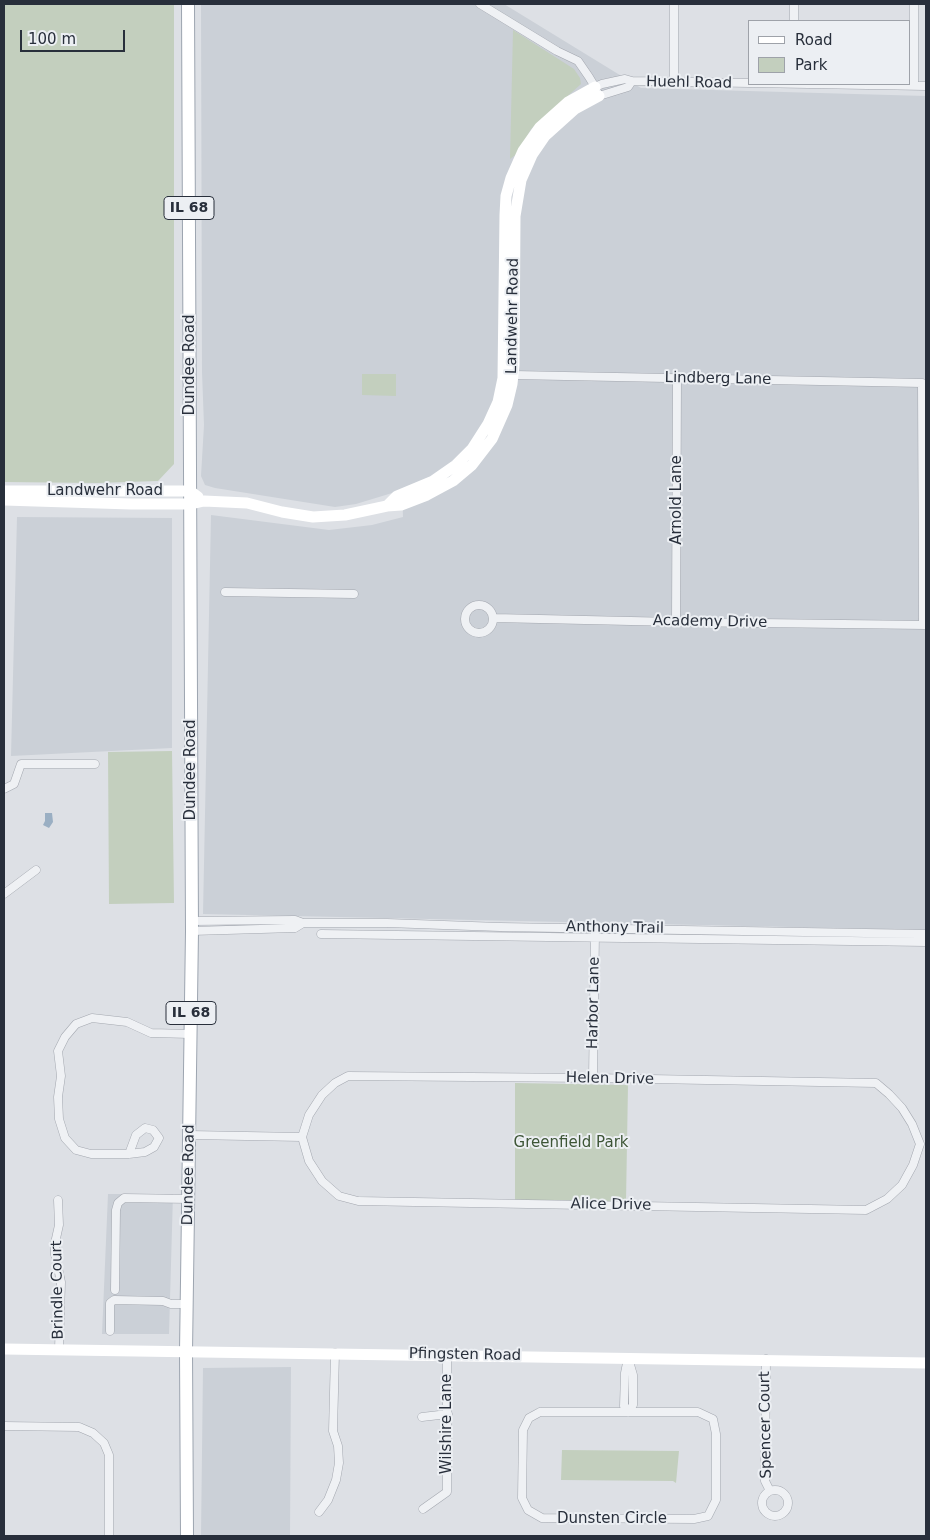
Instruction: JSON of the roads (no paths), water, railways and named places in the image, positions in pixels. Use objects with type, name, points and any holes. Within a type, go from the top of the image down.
[{"type":"main road","name":"Dundee Road","points":[[187,1536],[186,1351],[192,926],[188,4]]},
{"type":"main road","name":"Landwehr Road","points":[[4,491],[190,498],[204,501],[247,503],[313,517],[344,515],[387,506],[401,506],[428,495],[453,481],[472,465],[492,439],[507,405],[514,375],[514,216],[521,180],[532,155],[545,136],[597,91]]},
{"type":"main road","name":"Landwehr Road","points":[[387,506],[397,496],[433,481],[456,465],[476,443],[488,424],[498,402],[503,378],[505,215],[511,178],[523,151],[540,127],[568,102],[597,91]]},
{"type":"main road","name":"Landwehr Road","points":[[4,500],[190,498]]},
{"type":"main road","name":"Pfingsten Road","points":[[4,1349],[926,1362]]},
{"type":"street","points":[[480,4],[578,62],[597,91]]},
{"type":"street","points":[[674,4],[674,82]]},
{"type":"street","points":[[794,4],[794,20]]},
{"type":"street","points":[[914,4],[914,86]]},
{"type":"street","name":"Huehl Road","points":[[597,91],[628,87],[632,82],[748,83]]},
{"type":"street","name":"Huehl Road","points":[[854,85],[926,86]]},
{"type":"street","name":"Lindberg Lane","points":[[514,375],[922,383],[924,625]]},
{"type":"street","name":"Arnold Lane","points":[[676,622],[677,378]]},
{"type":"street","points":[[225,592],[354,594]]},
{"type":"street","name":"Academy Drive","points":[[494,618],[924,625]]},
{"type":"street","points":[[4,789],[14,784],[21,764],[95,764]]},
{"type":"street","points":[[4,894],[36,870]]},
{"type":"street","name":"Anthony Trail","points":[[192,926],[295,920],[303,923],[926,934]]},
{"type":"street","points":[[386,935],[387,923]]},
{"type":"street","name":"Harbor Lane","points":[[593,1078],[595,928]]},
{"type":"street","name":"Anthony Trail","points":[[321,934],[926,942]]},
{"type":"street","points":[[129,1154],[108,1155],[76,1150],[65,1138],[59,1119],[58,1097],[61,1076],[58,1051],[65,1037],[76,1024],[92,1018],[127,1022],[151,1033],[190,1034]]},
{"type":"street","name":"Helen Drive","points":[[302,1137],[309,1115],[322,1095],[335,1083],[348,1076],[593,1078],[876,1083],[902,1108],[923,1144]]},
{"type":"street","points":[[190,1136],[302,1137]]},
{"type":"street","name":"Alice Drive","points":[[302,1137],[309,1161],[322,1181],[339,1196],[358,1201],[866,1210],[887,1199],[902,1184],[923,1144]]},
{"type":"street","points":[[115,1290],[116,1210],[118,1203],[124,1198],[189,1199]]},
{"type":"street","name":"Brindle Court","points":[[58,1200],[59,1225],[55,1243],[55,1254],[61,1282],[59,1349]]},
{"type":"street","points":[[110,1331],[110,1303],[114,1300],[163,1301],[172,1304],[187,1304]]},
{"type":"street","points":[[319,1512],[328,1500],[336,1480],[339,1463],[338,1446],[333,1431],[335,1353]]},
{"type":"street","name":"Wilshire Lane","points":[[423,1509],[447,1492],[447,1355]]},
{"type":"street","points":[[628,1358],[624,1373],[624,1406],[628,1412]]},
{"type":"street","name":"Spencer Court","points":[[766,1359],[764,1481],[770,1491]]},
{"type":"street","name":"Dunsten Circle","points":[[540,1412],[628,1412],[698,1412],[713,1419],[716,1434],[716,1500],[708,1516],[694,1519],[542,1518],[528,1510],[522,1498],[523,1430],[529,1418],[540,1412]]},
{"type":"street","points":[[422,1417],[448,1414]]},
{"type":"street","points":[[4,1426],[79,1427],[93,1433],[104,1443],[109,1456],[110,1536]]},
{"type":"water","points":[[45,813],[52,813],[53,822],[49,828],[43,825]]},
{"type":"park label","name":"Greenfield Park","points":[[571,1143]]}]
